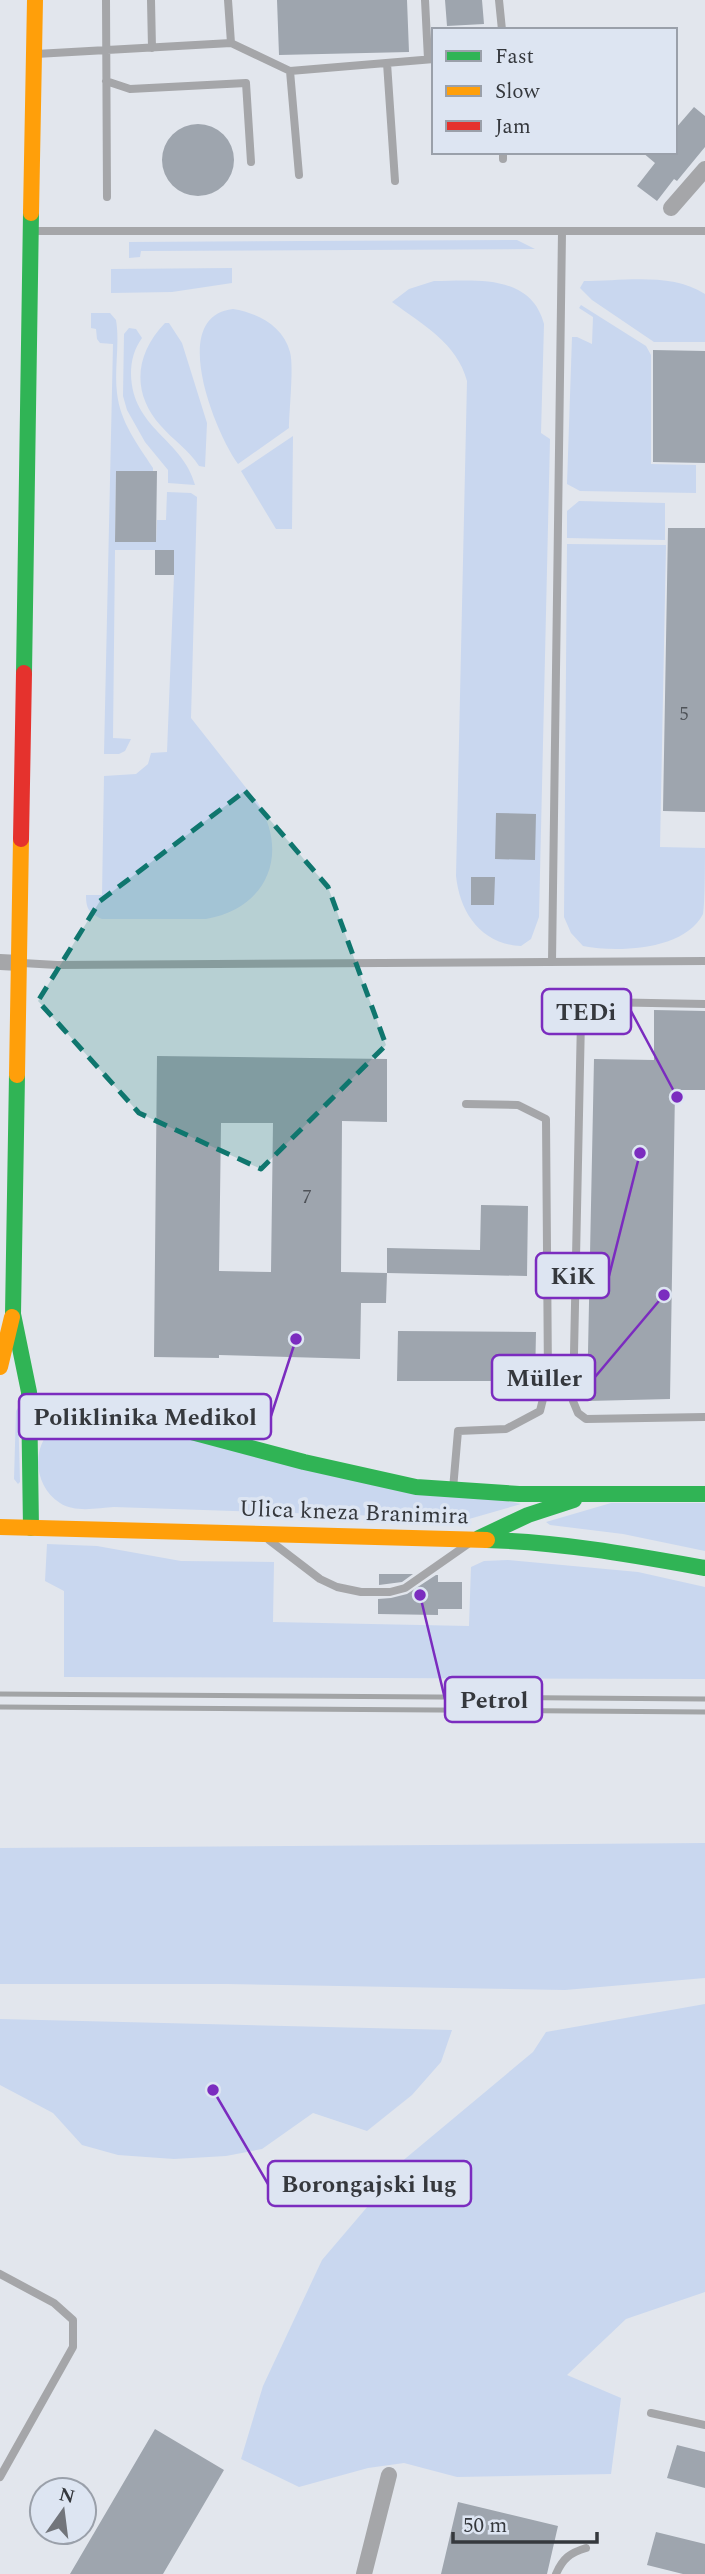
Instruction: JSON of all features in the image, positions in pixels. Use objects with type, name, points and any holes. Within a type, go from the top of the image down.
[{"type":"main road","points":[[31,1528],[31,1405],[13,1314],[12,1209],[19,963],[35,0]]},
{"type":"main road","points":[[0,1367],[13,1314]]},
{"type":"main road","name":"Ulica kneza Branimira","points":[[31,1405],[80,1405],[105,1409],[371,1478],[453,1491],[705,1494]]},
{"type":"main road","points":[[476,1539],[528,1515],[565,1502],[606,1494]]},
{"type":"main road","name":"Ulica kneza Branimira","points":[[0,1527],[533,1541],[602,1549],[705,1568]]},
{"type":"street","points":[[671,208],[705,169]]},
{"type":"street","points":[[0,962],[19,963]]},
{"type":"street","points":[[364,2574],[389,2475]]},
{"type":"lane","points":[[106,0],[107,197]]},
{"type":"lane","points":[[151,0],[152,48]]},
{"type":"lane","points":[[228,0],[231,43]]},
{"type":"lane","points":[[34,54],[231,43],[290,71],[431,59],[425,0]]},
{"type":"lane","points":[[499,0],[502,28]]},
{"type":"lane","points":[[387,63],[395,181]]},
{"type":"lane","points":[[290,71],[299,175]]},
{"type":"lane","points":[[106,81],[130,89],[246,83],[251,162]]},
{"type":"lane","points":[[30,232],[705,231]]},
{"type":"lane","points":[[552,962],[562,232]]},
{"type":"lane","points":[[19,963],[71,965],[705,961]]},
{"type":"lane","points":[[705,1004],[598,1003],[587,1010],[581,1019],[573,1401],[578,1413],[586,1419],[705,1418]]},
{"type":"lane","points":[[453,1491],[458,1431],[506,1429],[540,1410],[548,1379],[546,1119],[518,1105],[466,1104]]},
{"type":"lane","points":[[261,1533],[320,1579],[337,1587],[360,1592],[390,1592],[405,1588],[476,1539]]},
{"type":"lane","points":[[0,2274],[54,2303],[73,2320],[73,2347],[0,2477]]},
{"type":"lane","points":[[651,2413],[705,2425]]},
{"type":"lane","points":[[556,2574],[561,2563],[571,2553],[586,2548]]},
{"type":"highlighted area","points":[[245,791],[328,887],[386,1045],[261,1169],[139,1113],[38,1001],[100,901]]},
{"type":"shaded area","points":[[517,240],[535,249],[141,251],[140,257],[129,258],[129,242]]},
{"type":"shaded area","points":[[232,268],[232,283],[172,292],[111,293],[111,269]]},
{"type":"shaded area","points":[[646,279],[692,287],[705,294],[705,342],[654,342],[592,300],[580,288],[584,281]]},
{"type":"shaded area","points":[[434,281],[483,281],[514,288],[527,296],[537,308],[544,324],[541,433],[550,439],[539,917],[531,939],[521,946],[495,939],[475,924],[462,902],[456,876],[467,381],[447,345],[392,302],[409,289]]},
{"type":"shaded area","points":[[581,305],[646,346],[651,355],[651,464],[696,465],[696,493],[580,491],[567,484],[572,337],[592,344],[593,317],[579,308]]},
{"type":"shaded area","points":[[233,309],[268,322],[282,335],[290,352],[292,368],[289,428],[238,464],[209,404],[202,378],[200,353],[203,332],[213,316]]},
{"type":"shaded area","points":[[91,313],[110,313],[116,320],[116,384],[119,404],[130,433],[153,468],[153,471],[116,471],[115,541],[156,542],[157,520],[166,520],[167,492],[191,493],[197,497],[191,718],[258,803],[272,842],[266,877],[257,892],[244,904],[227,913],[206,919],[102,919],[89,910],[87,904],[86,895],[102,895],[104,776],[136,774],[148,764],[151,753],[167,752],[174,575],[174,550],[115,550],[113,738],[131,739],[125,751],[119,754],[104,754],[113,344],[100,343],[97,339],[96,329],[91,328]]},
{"type":"shaded area","points":[[165,323],[169,323],[182,343],[207,423],[205,467],[199,466],[161,426],[151,413],[141,387],[143,361],[155,335]]},
{"type":"shaded area","points":[[129,328],[136,329],[142,338],[135,351],[131,369],[134,393],[140,408],[180,456],[195,485],[168,483],[168,470],[145,442],[127,410],[123,396],[124,334]]},
{"type":"shaded area","points":[[293,436],[292,529],[276,529],[241,471]]},
{"type":"shaded area","points":[[579,501],[665,503],[665,540],[567,538],[567,511]]},
{"type":"shaded area","points":[[567,544],[666,545],[660,847],[705,848],[704,901],[703,914],[694,926],[682,935],[649,946],[614,949],[583,946],[571,933],[564,917]]},
{"type":"shaded area","points":[[18,1408],[20,1482],[18,1484],[14,1479]]},
{"type":"shaded area","points":[[94,1415],[521,1504],[469,1519],[114,1507],[73,1508],[60,1503],[50,1495],[44,1485],[39,1474],[40,1450],[44,1439],[62,1422]]},
{"type":"shaded area","points":[[611,1503],[705,1503],[705,1551],[623,1534],[550,1525],[546,1522]]},
{"type":"shaded area","points":[[47,1544],[97,1546],[181,1561],[274,1562],[273,1622],[469,1626],[471,1567],[484,1561],[508,1560],[638,1572],[705,1587],[705,1679],[64,1677],[64,1591],[45,1581]]},
{"type":"shaded area","points":[[705,1843],[705,1978],[565,1990],[227,1984],[0,1984],[0,1848]]},
{"type":"shaded area","points":[[705,2004],[705,2292],[626,2319],[567,2375],[621,2398],[611,2474],[457,2477],[404,2463],[368,2468],[299,2487],[241,2459],[263,2386],[322,2260],[374,2199],[400,2163],[533,2052],[546,2032]]},
{"type":"shaded area","points":[[0,2019],[452,2030],[441,2062],[412,2095],[367,2131],[313,2113],[262,2149],[226,2156],[174,2159],[118,2155],[82,2145],[53,2113],[0,2085]]},
{"type":"building","points":[[277,0],[407,0],[409,52],[279,55]]},
{"type":"building","points":[[445,0],[482,0],[484,24],[447,26]]},
{"type":"building","points":[[694,107],[705,116],[705,147],[657,201],[637,186],[655,163],[644,154],[677,154],[677,127]]},
{"type":"building","points":[[198,124],[212,127],[224,134],[231,146],[234,160],[231,174],[224,186],[212,193],[198,196],[184,193],[172,186],[165,174],[162,160],[165,146],[172,134],[184,127]]},
{"type":"building","points":[[653,350],[705,351],[705,463],[653,462]]},
{"type":"building","points":[[116,471],[157,471],[156,542],[115,542]]},
{"type":"building","points":[[668,528],[705,528],[705,812],[663,811]]},
{"type":"building","points":[[155,550],[174,550],[174,575],[155,575]]},
{"type":"building","points":[[496,813],[536,814],[535,860],[495,859]]},
{"type":"building","points":[[471,877],[495,877],[494,905],[471,905]]},
{"type":"building","points":[[654,1010],[705,1011],[705,1090],[675,1090],[670,1399],[587,1401],[594,1059],[654,1060]]},
{"type":"building","points":[[157,1056],[387,1059],[387,1122],[342,1121],[341,1272],[387,1273],[386,1303],[361,1303],[360,1359],[219,1355],[219,1358],[154,1357]],"holes":[[[221,1123],[273,1123],[271,1272],[219,1271]]]},
{"type":"building","points":[[481,1205],[528,1206],[527,1276],[387,1273],[387,1248],[480,1250]]},
{"type":"building","points":[[398,1331],[536,1332],[535,1381],[397,1381]]},
{"type":"building","points":[[379,1574],[413,1574],[402,1582],[379,1585]]},
{"type":"building","points":[[436,1575],[438,1582],[462,1582],[462,1609],[438,1609],[438,1615],[378,1614],[378,1599],[407,1594]]},
{"type":"building","points":[[155,2429],[224,2470],[163,2574],[70,2574],[86,2546],[98,2546],[98,2526]]},
{"type":"building","points":[[677,2445],[705,2452],[705,2488],[667,2478]]},
{"type":"building","points":[[458,2502],[558,2526],[547,2574],[441,2574]]},
{"type":"building","points":[[656,2532],[705,2544],[705,2574],[683,2574],[647,2565]]},
{"type":"railway","points":[[0,1694],[705,1699]]},
{"type":"railway","points":[[0,1707],[705,1712]]},
{"type":"traffic: fast","points":[[24,673],[31,213]]},
{"type":"traffic: fast","points":[[17,1075],[13,1314],[29,1392],[31,1528]]},
{"type":"traffic: fast","points":[[31,1405],[80,1405],[105,1409],[304,1462],[416,1487],[519,1494],[705,1494]]},
{"type":"traffic: fast","points":[[479,1538],[528,1515],[574,1500]]},
{"type":"traffic: fast","points":[[487,1540],[569,1546],[705,1568]]},
{"type":"traffic: slow","points":[[31,213],[35,0]]},
{"type":"traffic: slow","points":[[17,1075],[21,839]]},
{"type":"traffic: slow","points":[[0,1367],[12,1317]]},
{"type":"traffic: slow","points":[[0,1527],[487,1540]]},
{"type":"traffic: jam","points":[[21,839],[24,673]]},
{"type":"place","name":"TEDi","points":[[677,1097]]},
{"type":"place","name":"KiK","points":[[640,1153]]},
{"type":"place","name":"Müller","points":[[664,1295]]},
{"type":"place","name":"Poliklinika Medikol","points":[[296,1339]]},
{"type":"place","name":"Petrol","points":[[420,1595]]},
{"type":"place","name":"Borongajski lug","points":[[213,2090]]}]
